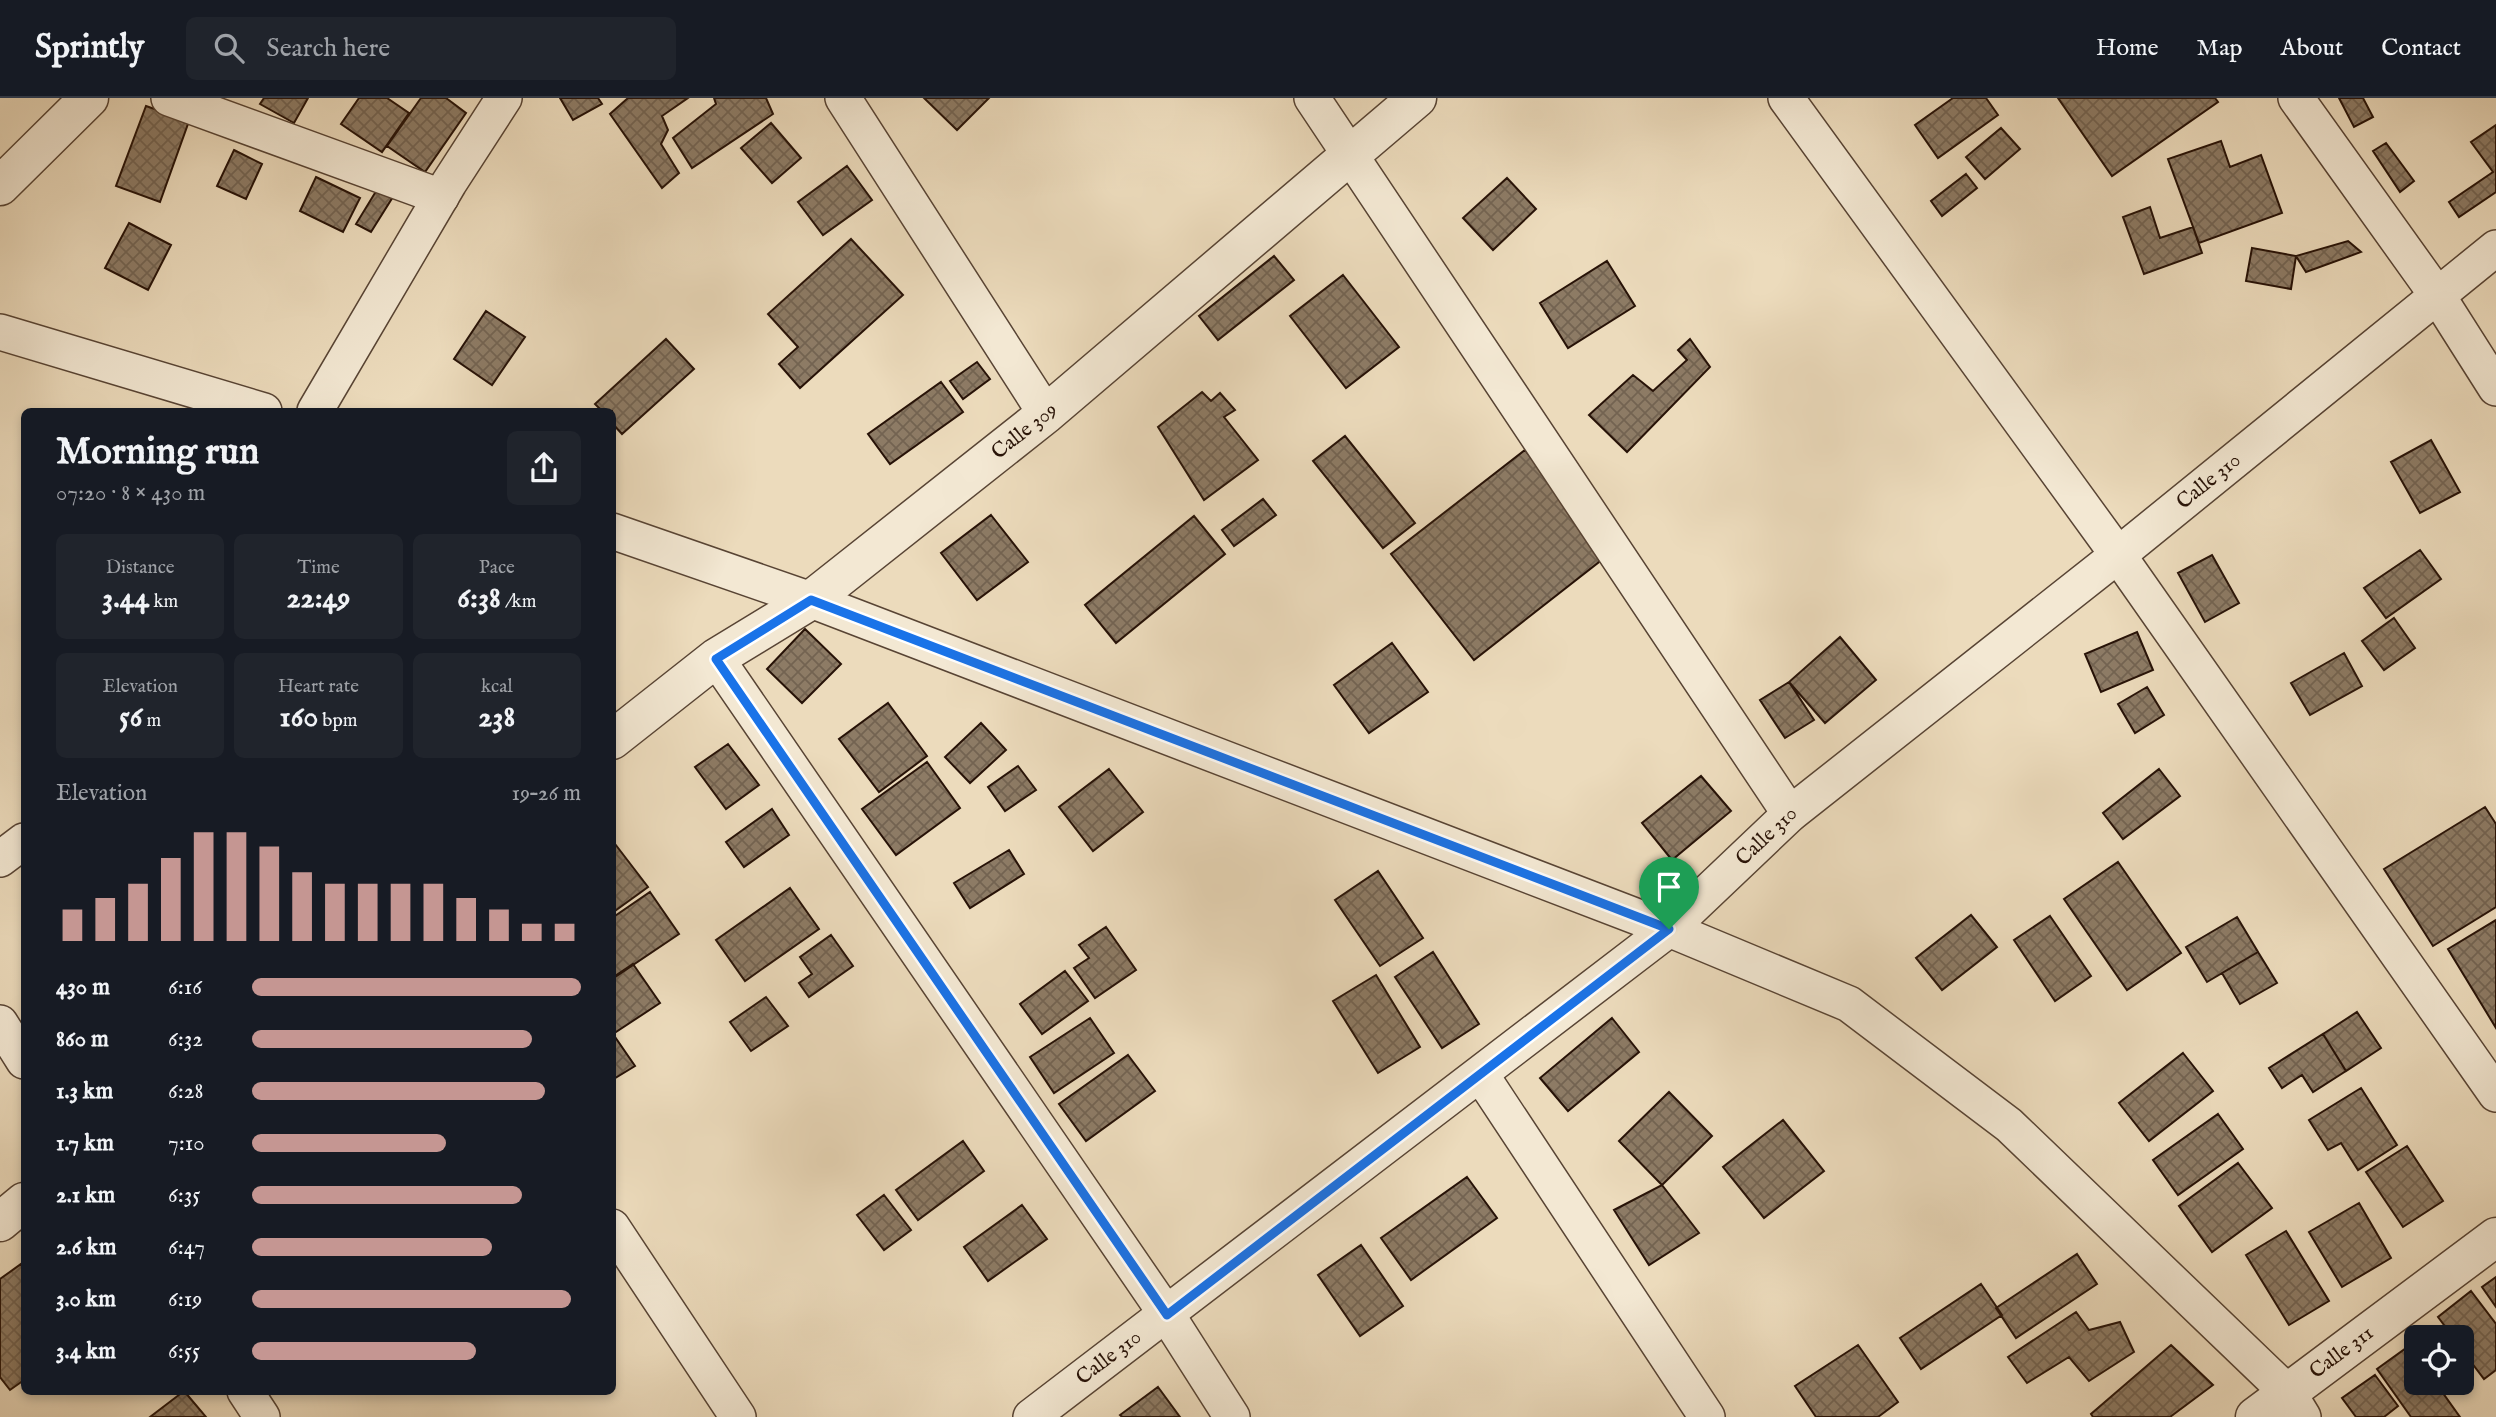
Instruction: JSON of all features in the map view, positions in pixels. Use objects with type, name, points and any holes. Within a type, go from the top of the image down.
[{"type":"street","points":[[0,186],[89,98]]},
{"type":"street","points":[[169,98],[441,197]]},
{"type":"street","points":[[317,408],[441,197],[505,98]]},
{"type":"street","points":[[844,98],[1046,414]]},
{"type":"street","points":[[1312,98],[1790,814]]},
{"type":"street","name":"Calle 309","points":[[616,737],[716,659],[811,600],[1046,414],[1417,98]]},
{"type":"street","points":[[1786,98],[2118,555],[2496,1094]]},
{"type":"street","points":[[2296,98],[2437,295],[2496,388]]},
{"type":"street","name":"Calle 310","points":[[1031,1417],[1669,929],[1790,814],[2118,555],[2496,248]]},
{"type":"street","points":[[0,332],[254,408]]},
{"type":"street","points":[[616,532],[811,600],[1669,929],[1849,1004],[2009,1125],[2296,1406]]},
{"type":"street","points":[[716,659],[1167,1315],[1232,1417]]},
{"type":"street","points":[[0,859],[21,843]]},
{"type":"street","points":[[0,1023],[21,1056]]},
{"type":"street","points":[[1481,1074],[1707,1417]]},
{"type":"street","points":[[0,1222],[21,1204]]},
{"type":"street","points":[[616,1233],[738,1417]]},
{"type":"street","name":"Calle 311","points":[[2255,1417],[2296,1406],[2496,1237]]},
{"type":"street","points":[[248,1395],[262,1417]]},
{"type":"building","points":[[264,98],[308,98],[294,123],[260,104]]},
{"type":"building","points":[[359,98],[387,98],[409,113],[382,152],[341,124]]},
{"type":"building","points":[[421,98],[446,98],[466,113],[425,172],[387,146]]},
{"type":"building","points":[[560,98],[598,98],[602,104],[573,120]]},
{"type":"building","points":[[628,98],[688,98],[662,116],[668,130],[661,144],[679,173],[662,188],[610,114]]},
{"type":"building","points":[[714,98],[766,98],[773,114],[692,168],[673,138],[716,104]]},
{"type":"building","points":[[924,98],[989,98],[957,130]]},
{"type":"building","points":[[1953,98],[1986,98],[1998,115],[1938,158],[1915,125]]},
{"type":"building","points":[[2058,98],[2215,98],[2218,102],[2112,176]]},
{"type":"building","points":[[2339,98],[2363,98],[2373,117],[2354,127]]},
{"type":"building","points":[[146,106],[189,121],[160,202],[116,186]]},
{"type":"building","points":[[771,123],[801,158],[772,183],[741,148]]},
{"type":"building","points":[[2496,125],[2496,192],[2459,217],[2449,202],[2493,172],[2471,142]]},
{"type":"building","points":[[2001,128],[2020,149],[1985,179],[1966,157]]},
{"type":"building","points":[[2221,141],[2230,167],[2261,155],[2282,213],[2199,243],[2168,159]]},
{"type":"building","points":[[2386,143],[2414,181],[2400,192],[2373,151]]},
{"type":"building","points":[[234,150],[262,164],[246,199],[217,186]]},
{"type":"building","points":[[847,166],[872,200],[823,235],[798,202]]},
{"type":"building","points":[[1966,174],[1977,188],[1942,216],[1931,201]]},
{"type":"building","points":[[316,177],[360,198],[343,232],[300,211]]},
{"type":"building","points":[[1507,178],[1536,209],[1493,250],[1463,218]]},
{"type":"building","points":[[381,183],[396,192],[371,232],[356,224]]},
{"type":"building","points":[[2150,207],[2160,238],[2193,227],[2202,253],[2144,274],[2123,217]]},
{"type":"building","points":[[129,223],[171,245],[148,290],[105,268]]},
{"type":"building","points":[[851,239],[903,295],[800,388],[779,364],[798,347],[768,314]]},
{"type":"building","points":[[2348,241],[2361,252],[2306,272],[2296,256]]},
{"type":"building","points":[[2252,248],[2296,256],[2291,289],[2246,281]]},
{"type":"building","points":[[1274,256],[1294,280],[1218,340],[1199,316]]},
{"type":"building","points":[[1607,261],[1635,306],[1568,348],[1540,303]]},
{"type":"building","points":[[1343,275],[1399,347],[1346,388],[1290,316]]},
{"type":"building","points":[[486,311],[525,337],[492,385],[454,359]]},
{"type":"building","points":[[666,339],[694,369],[622,434],[616,427],[616,408],[599,408],[595,404]]},
{"type":"building","points":[[1690,339],[1710,367],[1627,452],[1589,415],[1633,375],[1653,391],[1687,360],[1678,350]]},
{"type":"building","points":[[977,362],[990,379],[963,399],[950,381]]},
{"type":"building","points":[[941,382],[963,412],[890,464],[868,434]]},
{"type":"building","points":[[1202,392],[1211,401],[1220,393],[1235,410],[1224,417],[1258,460],[1204,500],[1158,427]]},
{"type":"building","points":[[1345,436],[1415,523],[1383,548],[1313,461]]},
{"type":"building","points":[[2431,440],[2460,492],[2420,513],[2391,462]]},
{"type":"building","points":[[1525,450],[1608,555],[1474,660],[1391,554]]},
{"type":"building","points":[[1263,499],[1276,515],[1234,546],[1222,530]]},
{"type":"building","points":[[991,515],[1028,562],[977,600],[941,553]]},
{"type":"building","points":[[1194,516],[1225,554],[1116,643],[1085,605]]},
{"type":"building","points":[[2420,550],[2441,579],[2386,618],[2364,588]]},
{"type":"building","points":[[2212,555],[2239,603],[2205,622],[2178,573]]},
{"type":"building","points":[[2394,618],[2415,648],[2384,670],[2362,641]]},
{"type":"building","points":[[805,629],[841,664],[802,703],[767,669]]},
{"type":"building","points":[[2137,632],[2153,670],[2101,692],[2085,654]]},
{"type":"building","points":[[1840,637],[1876,680],[1825,723],[1789,682]]},
{"type":"building","points":[[1392,643],[1428,692],[1369,733],[1334,685]]},
{"type":"building","points":[[2344,653],[2362,686],[2310,715],[2291,683]]},
{"type":"building","points":[[1789,682],[1814,720],[1785,738],[1760,700]]},
{"type":"building","points":[[2147,687],[2164,715],[2135,733],[2118,704]]},
{"type":"building","points":[[888,703],[927,756],[879,792],[839,739]]},
{"type":"building","points":[[981,723],[1006,750],[970,783],[945,757]]},
{"type":"building","points":[[728,744],[759,785],[726,809],[695,767]]},
{"type":"building","points":[[927,762],[960,808],[896,855],[862,809]]},
{"type":"building","points":[[1018,766],[1036,790],[1005,811],[988,787]]},
{"type":"building","points":[[1109,769],[1143,812],[1093,851],[1059,807]]},
{"type":"building","points":[[2159,769],[2180,796],[2123,839],[2103,813]]},
{"type":"building","points":[[1701,776],[1731,811],[1672,860],[1642,823]]},
{"type":"building","points":[[2485,807],[2496,824],[2496,907],[2433,946],[2384,869]]},
{"type":"building","points":[[772,809],[789,835],[744,867],[726,842]]},
{"type":"building","points":[[616,845],[648,887],[616,910]]},
{"type":"building","points":[[1009,850],[1024,874],[970,908],[954,883]]},
{"type":"building","points":[[2118,862],[2181,953],[2127,990],[2064,899]]},
{"type":"building","points":[[1378,871],[1423,938],[1380,966],[1335,900]]},
{"type":"building","points":[[790,888],[819,929],[745,981],[716,940]]},
{"type":"building","points":[[650,892],[679,934],[616,976],[616,915]]},
{"type":"building","points":[[1971,915],[1997,947],[1942,990],[1916,958]]},
{"type":"building","points":[[2050,916],[2091,976],[2055,1001],[2014,940]]},
{"type":"building","points":[[2237,917],[2258,952],[2207,982],[2186,947]]},
{"type":"building","points":[[2496,920],[2496,1028],[2448,949]]},
{"type":"building","points":[[1106,927],[1136,970],[1095,998],[1074,968],[1089,958],[1079,945]]},
{"type":"building","points":[[831,935],[853,966],[809,997],[799,983],[812,974],[800,957]]},
{"type":"building","points":[[1433,952],[1479,1024],[1442,1048],[1395,977]]},
{"type":"building","points":[[2258,952],[2277,983],[2240,1004],[2222,973]]},
{"type":"building","points":[[633,964],[660,1003],[616,1032],[616,975]]},
{"type":"building","points":[[1065,971],[1088,1001],[1042,1034],[1020,1004]]},
{"type":"building","points":[[1376,975],[1420,1047],[1378,1073],[1333,1001]]},
{"type":"building","points":[[766,997],[788,1026],[751,1051],[730,1022]]},
{"type":"building","points":[[2357,1012],[2381,1048],[2346,1071],[2323,1034]]},
{"type":"building","points":[[1090,1018],[1114,1053],[1054,1093],[1030,1057]]},
{"type":"building","points":[[1612,1018],[1639,1052],[1568,1111],[1540,1078]]},
{"type":"building","points":[[2323,1034],[2346,1071],[2313,1092],[2302,1075],[2282,1088],[2269,1068]]},
{"type":"building","points":[[616,1038],[635,1066],[616,1078]]},
{"type":"building","points":[[2183,1053],[2213,1091],[2149,1141],[2119,1103]]},
{"type":"building","points":[[1128,1055],[1155,1091],[1086,1141],[1059,1104]]},
{"type":"building","points":[[2361,1088],[2397,1145],[2358,1170],[2341,1143],[2328,1150],[2309,1120]]},
{"type":"building","points":[[1669,1092],[1712,1136],[1662,1185],[1619,1141]]},
{"type":"building","points":[[2218,1114],[2243,1149],[2178,1195],[2153,1160]]},
{"type":"building","points":[[1783,1120],[1824,1171],[1764,1218],[1723,1167]]},
{"type":"building","points":[[963,1141],[984,1171],[918,1220],[896,1190]]},
{"type":"building","points":[[2407,1146],[2443,1201],[2403,1227],[2366,1172]]},
{"type":"building","points":[[2238,1163],[2272,1208],[2212,1252],[2179,1206]]},
{"type":"building","points":[[1467,1177],[1497,1218],[1411,1280],[1381,1238]]},
{"type":"building","points":[[1662,1185],[1699,1233],[1649,1265],[1614,1210]]},
{"type":"building","points":[[884,1195],[911,1230],[884,1250],[857,1215]]},
{"type":"building","points":[[2359,1203],[2391,1258],[2342,1287],[2309,1232]]},
{"type":"building","points":[[1022,1205],[1047,1239],[988,1281],[964,1247]]},
{"type":"building","points":[[2286,1231],[2329,1301],[2289,1325],[2246,1255]]},
{"type":"building","points":[[1361,1245],[1403,1306],[1360,1336],[1318,1275]]},
{"type":"building","points":[[2077,1254],[2097,1284],[2016,1338],[1996,1308]]},
{"type":"building","points":[[21,1264],[21,1382],[10,1390],[0,1377],[0,1279]]},
{"type":"building","points":[[2496,1277],[2496,1307],[2482,1287]]},
{"type":"building","points":[[1981,1284],[2002,1315],[1921,1369],[1900,1338]]},
{"type":"building","points":[[2471,1291],[2496,1324],[2496,1370],[2484,1379],[2474,1366],[2474,1325],[2444,1325],[2438,1317]]},
{"type":"building","points":[[2076,1312],[2089,1330],[2120,1322],[2134,1352],[2089,1381],[2069,1357],[2027,1383],[2008,1357]]},
{"type":"building","points":[[1858,1345],[1898,1402],[1878,1417],[1816,1417],[1795,1386]]},
{"type":"building","points":[[2171,1345],[2213,1385],[2170,1417],[2093,1417],[2091,1414]]},
{"type":"building","points":[[2404,1350],[2404,1395],[2444,1395],[2460,1417],[2411,1417],[2377,1369]]},
{"type":"building","points":[[2375,1375],[2398,1406],[2384,1417],[2356,1417],[2342,1398]]},
{"type":"building","points":[[1158,1387],[1180,1417],[1120,1415]]},
{"type":"building","points":[[179,1395],[187,1395],[206,1417],[150,1417]]},
{"type":"route","points":[[811,600],[1669,929],[1167,1315],[716,659],[811,600]]}]
